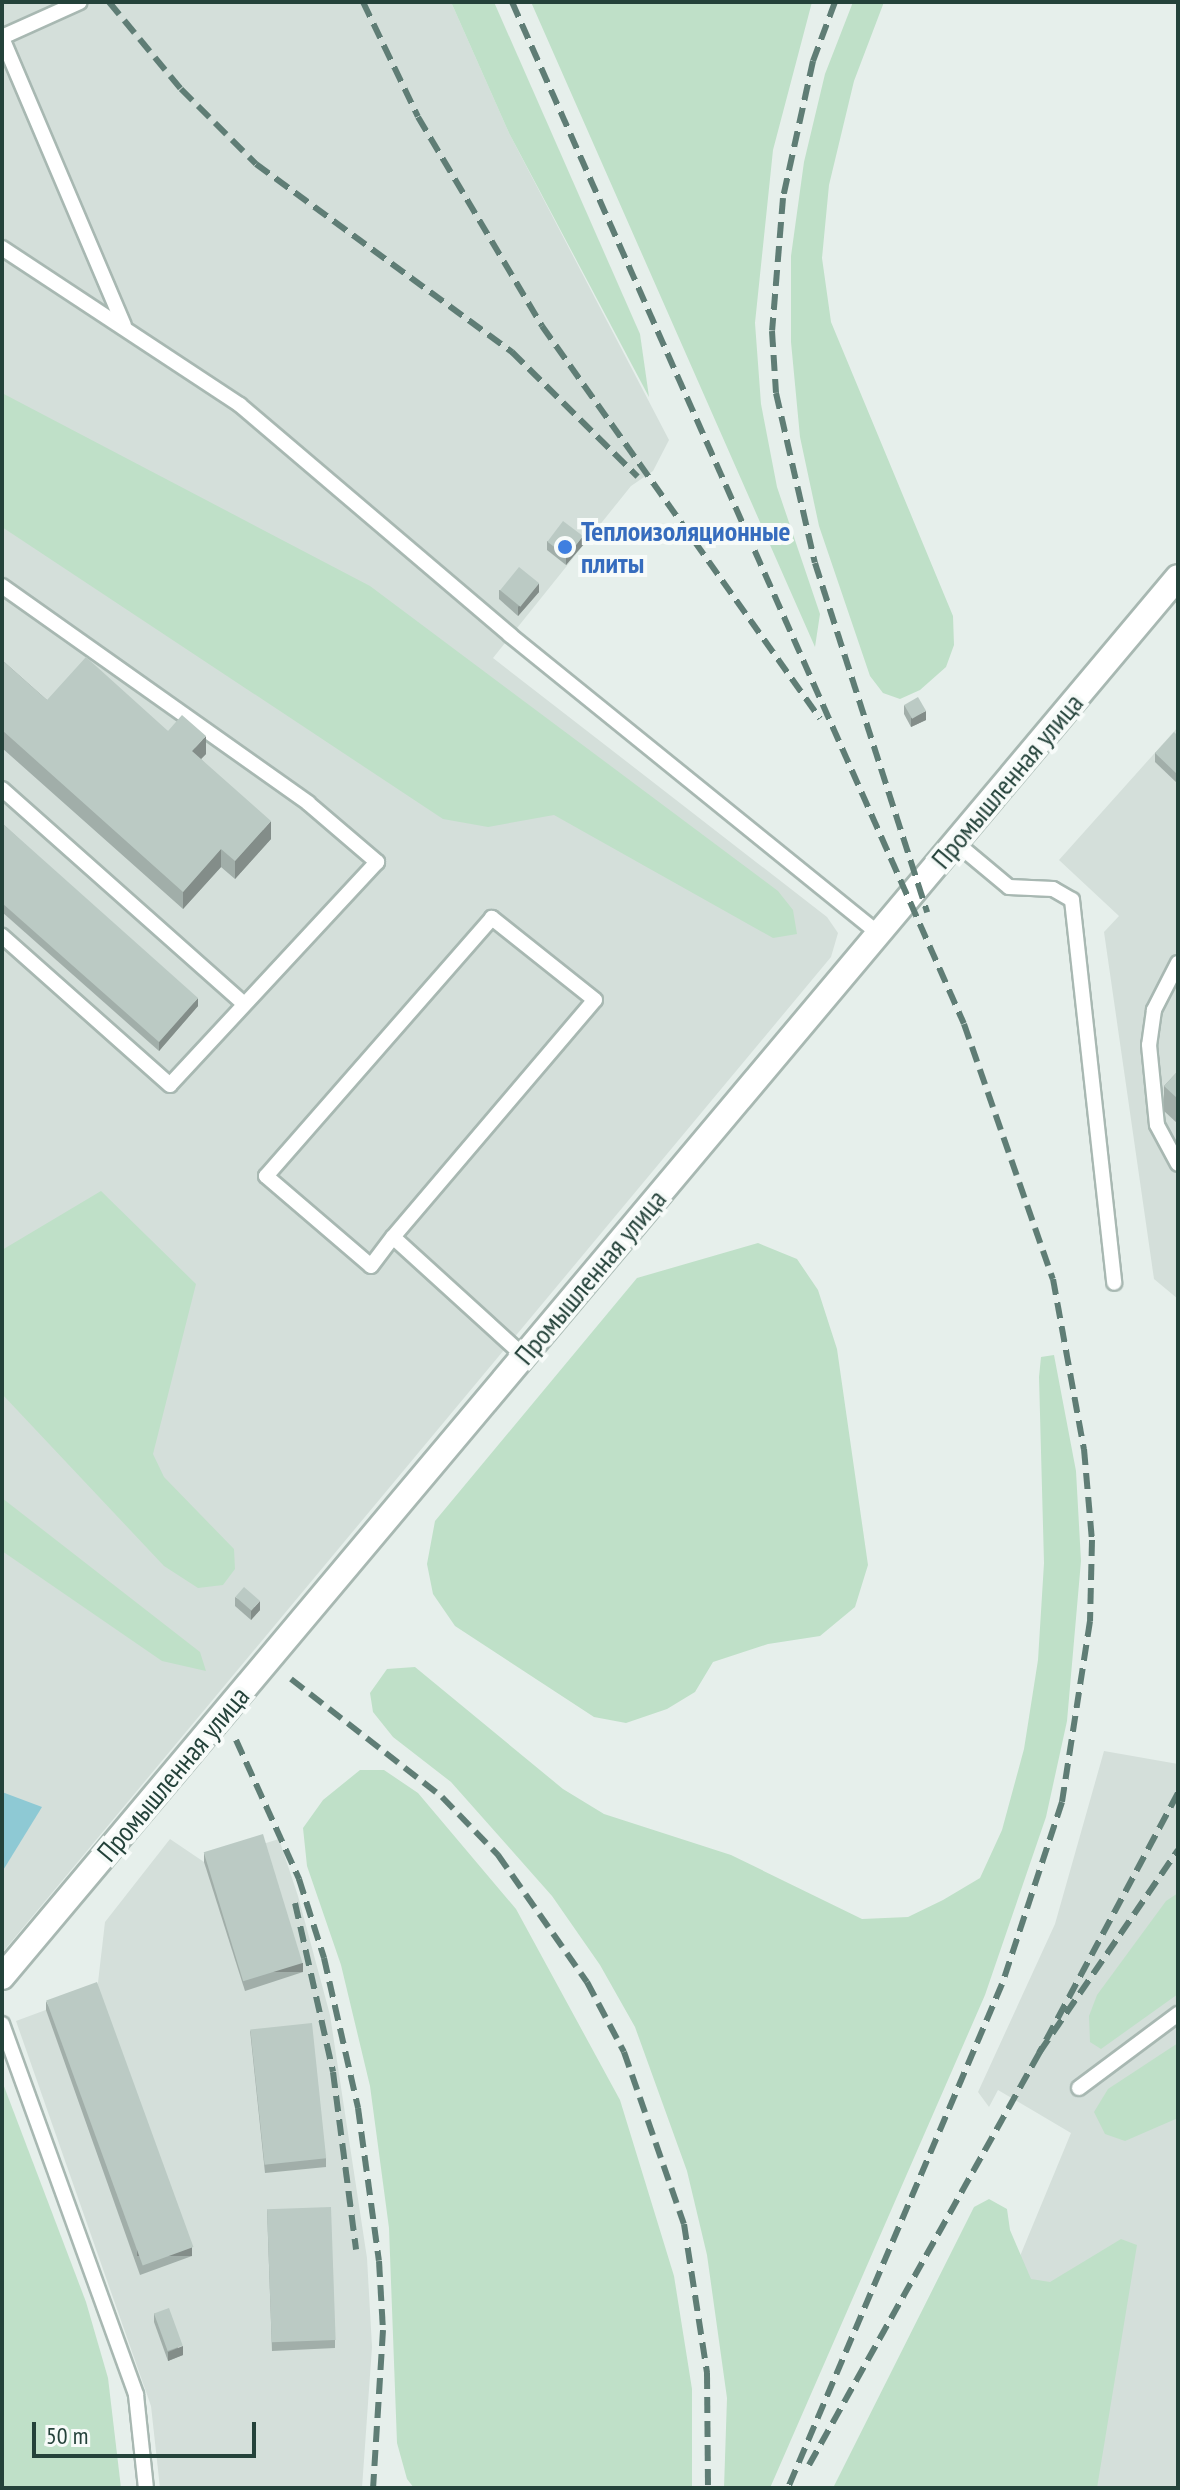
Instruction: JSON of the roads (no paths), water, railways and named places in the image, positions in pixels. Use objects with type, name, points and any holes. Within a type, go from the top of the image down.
[{"type":"street","name":"Промышленная улица","points":[[2,1977],[1178,577]]},
{"type":"lane","points":[[80,2],[2,38],[124,326]]},
{"type":"lane","points":[[2,248],[240,405],[510,635],[879,934]]},
{"type":"lane","points":[[2,586],[297,795],[377,862],[170,1085],[2,936]]},
{"type":"lane","points":[[2,789],[244,1004]]},
{"type":"lane","points":[[955,842],[1009,887],[1053,889],[1072,900],[1114,1283]]},
{"type":"lane","points":[[492,918],[595,1000],[393,1237],[371,1266],[266,1176],[492,918]]},
{"type":"lane","points":[[1178,963],[1154,1010],[1149,1045],[1157,1125],[1178,1164]]},
{"type":"lane","points":[[393,1237],[524,1356]]},
{"type":"lane","points":[[1079,2088],[1178,2014]]},
{"type":"lane","points":[[2,2024],[136,2395],[146,2488]]},
{"type":"water","points":[[2,1792],[42,1807],[2,1872]]},
{"type":"railway","points":[[109,2],[181,89],[256,164],[512,352],[638,477]]},
{"type":"railway","points":[[363,2],[418,117],[542,326],[820,719]]},
{"type":"railway","points":[[512,2],[964,1024],[1053,1279],[1084,1449],[1092,1540],[1090,1621],[1062,1802],[1002,1984],[788,2488]]},
{"type":"railway","points":[[835,2],[813,61],[783,198],[772,331],[776,393],[815,563],[927,912]]},
{"type":"railway","points":[[291,1679],[442,1797],[498,1855],[587,1982],[624,2052],[684,2224],[707,2373],[708,2488]]},
{"type":"railway","points":[[236,1740],[299,1879],[324,1958],[358,2108],[379,2261],[383,2330],[373,2488]]},
{"type":"railway","points":[[1178,1793],[1039,2053],[1178,1850]]},
{"type":"railway","points":[[295,1903],[333,2072],[356,2250]]},
{"type":"railway","points":[[809,2465],[1039,2053]]},
{"type":"place","name":"Теплоизоляционные плиты","points":[[565,547]]}]
